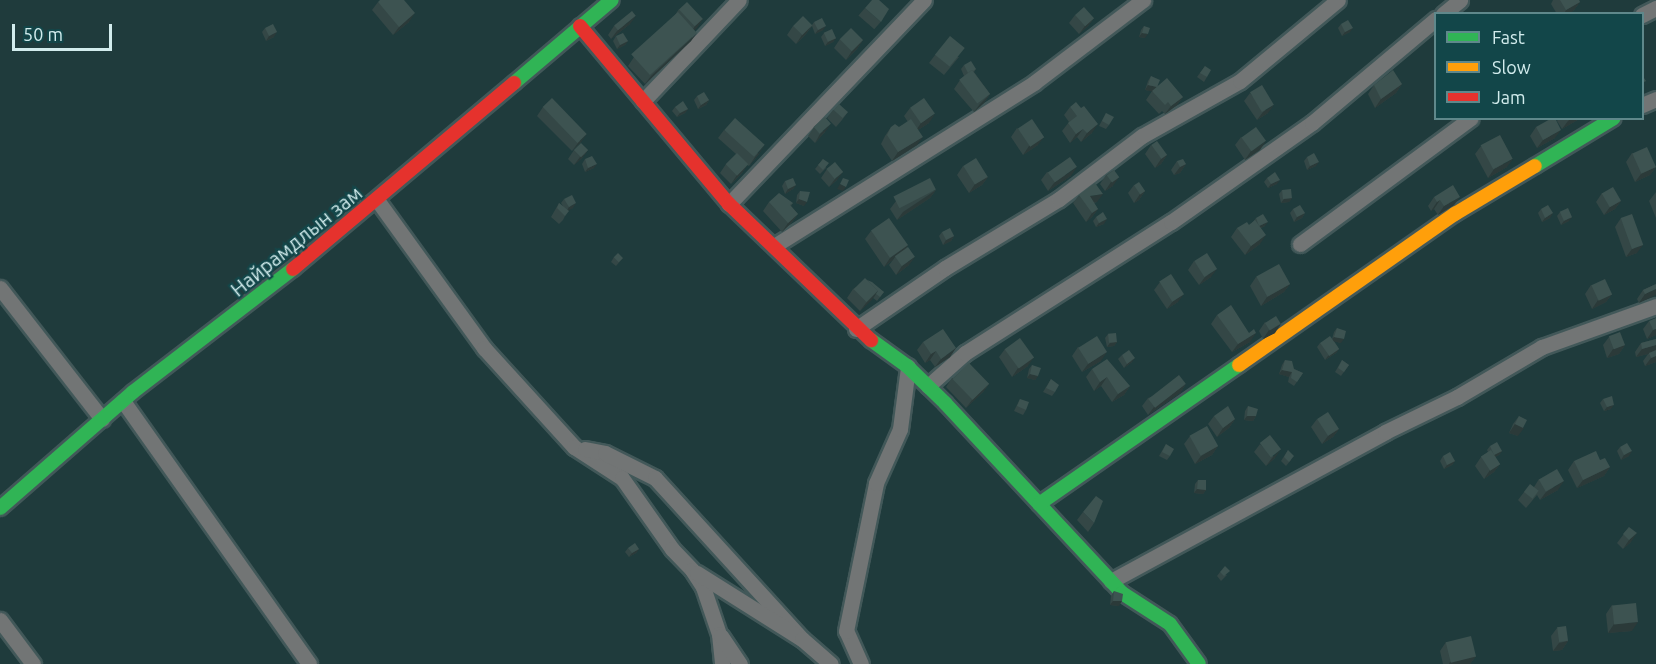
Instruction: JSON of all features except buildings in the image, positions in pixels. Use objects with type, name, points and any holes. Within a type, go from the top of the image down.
[{"type":"street","name":"Найрамдлын зам","points":[[0,508],[123,401],[266,292],[377,200],[612,0]]},
{"type":"street","points":[[643,101],[739,0]]},
{"type":"street","points":[[729,204],[924,0]]},
{"type":"street","points":[[774,246],[1035,82],[1143,0]]},
{"type":"street","points":[[856,329],[945,268],[1059,199],[1142,136],[1240,81],[1338,0]]},
{"type":"street","points":[[1445,12],[1460,0]]},
{"type":"street","points":[[928,386],[965,353],[1171,222],[1312,123],[1434,21]]},
{"type":"street","points":[[580,26],[729,204],[856,329],[908,367],[928,386],[1122,593],[1170,624],[1199,664]]},
{"type":"street","points":[[1300,244],[1468,120]]},
{"type":"street","points":[[1039,504],[1455,214],[1611,120]]},
{"type":"street","points":[[377,200],[484,348],[574,447],[622,478],[672,549],[692,570],[703,587],[719,634],[722,664]]},
{"type":"street","points":[[0,288],[102,419]]},
{"type":"street","points":[[1111,581],[1384,432],[1457,397],[1542,347],[1656,306]]},
{"type":"street","points":[[861,664],[846,631],[876,483],[900,429],[908,367]]},
{"type":"street","points":[[123,401],[309,664]]},
{"type":"street","points":[[574,447],[605,453],[655,478],[802,639],[831,664]]},
{"type":"street","points":[[692,570],[802,639]]},
{"type":"street","points":[[0,620],[33,664]]},
{"type":"street","points":[[719,634],[740,664]]},
{"type":"traffic: fast","points":[[514,83],[612,0]]},
{"type":"traffic: fast","points":[[1535,166],[1611,120]]},
{"type":"traffic: fast","points":[[0,508],[133,392],[293,269]]},
{"type":"traffic: fast","points":[[871,340],[907,366],[945,403],[1122,593],[1170,624],[1199,664]]},
{"type":"traffic: fast","points":[[1039,504],[1239,365]]},
{"type":"traffic: slow","points":[[1239,365],[1455,214],[1535,166]]},
{"type":"traffic: jam","points":[[580,26],[729,204],[871,340]]},
{"type":"traffic: jam","points":[[293,269],[514,83]]}]
